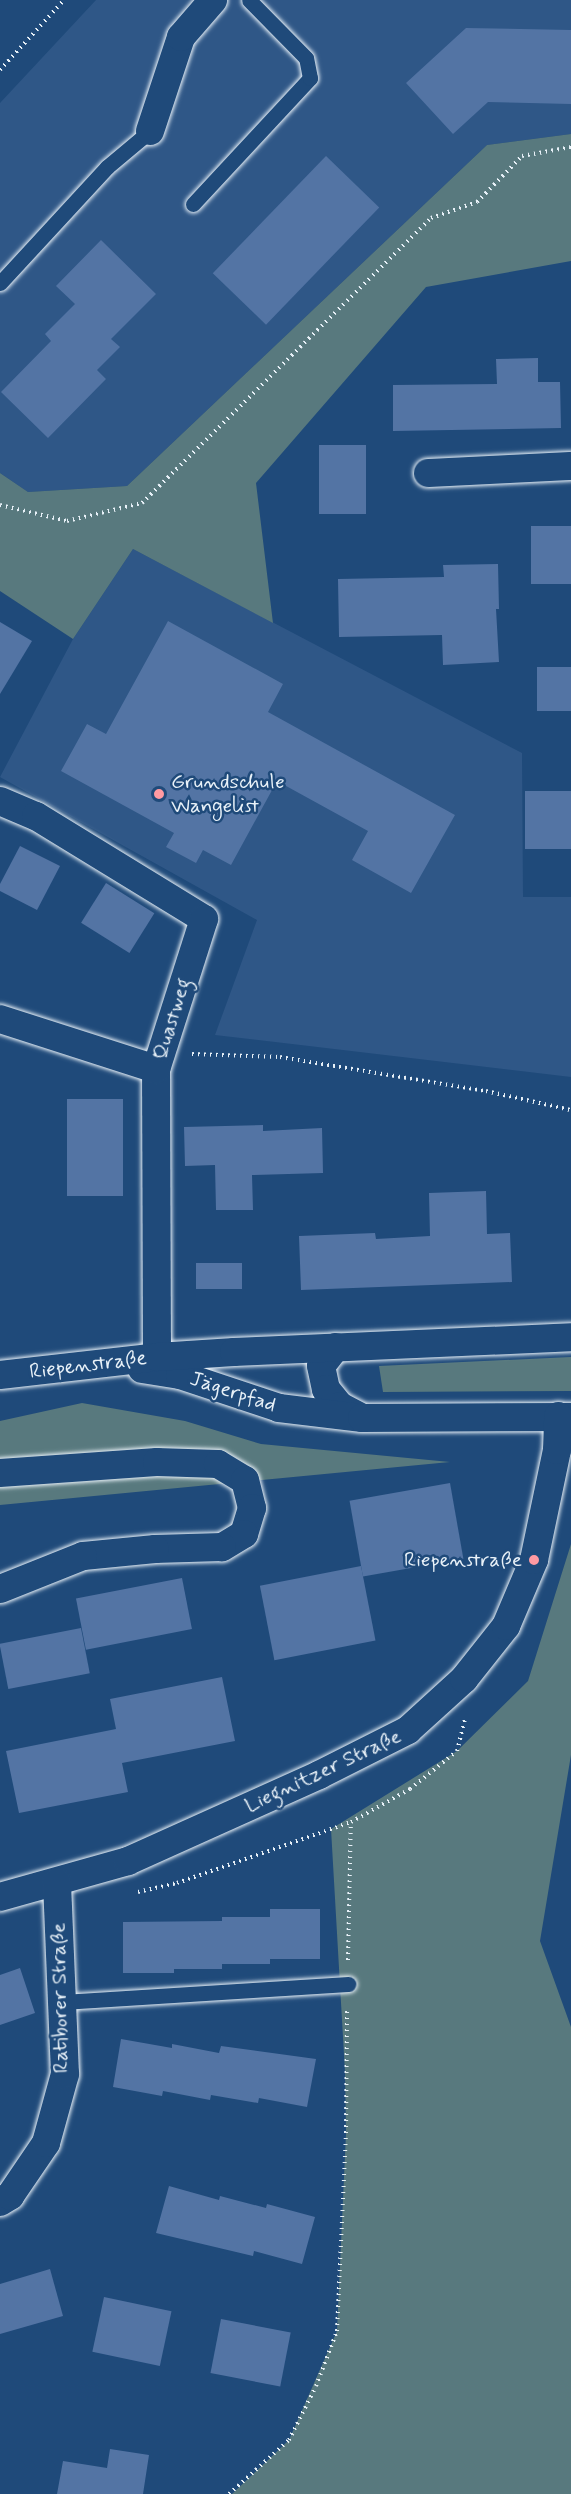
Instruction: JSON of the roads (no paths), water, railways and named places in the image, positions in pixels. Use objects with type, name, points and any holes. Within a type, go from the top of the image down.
[{"type":"street","points":[[150,131],[181,38],[213,0]]},
{"type":"street","points":[[428,473],[571,466]]},
{"type":"street","name":"Quastweg","points":[[0,801],[36,816],[204,919],[159,1061],[157,1357]]},
{"type":"street","points":[[0,1019],[159,1061]]},
{"type":"street","name":"Riepenstraße","points":[[0,1375],[157,1357],[571,1337]]},
{"type":"street","points":[[336,1347],[321,1366],[326,1389],[340,1406],[362,1418]]},
{"type":"street","name":"Jägerpfad","points":[[104,1363],[180,1375],[279,1408],[362,1418],[564,1416]]},
{"type":"street","name":"Liegnitzer Straße","points":[[0,1897],[128,1861],[319,1774],[408,1730],[456,1686],[506,1626],[534,1560],[564,1416]]},
{"type":"street","points":[[0,1473],[157,1462],[218,1464],[245,1480],[252,1508],[244,1534],[222,1547],[155,1549],[83,1556],[0,1589]]},
{"type":"street","name":"Ratiborer Straße","points":[[0,2202],[9,2196],[46,2143],[65,2074],[57,1882]]},
{"type":"lane","points":[[193,204],[310,78],[306,58],[249,0]]},
{"type":"lane","points":[[0,283],[107,167],[150,131]]},
{"type":"lane","points":[[62,2002],[348,1984]]},
{"type":"place","name":"Grundschule Wangelist","points":[[159,794]]},
{"type":"place","name":"Riepenstraße","points":[[534,1560]]}]
